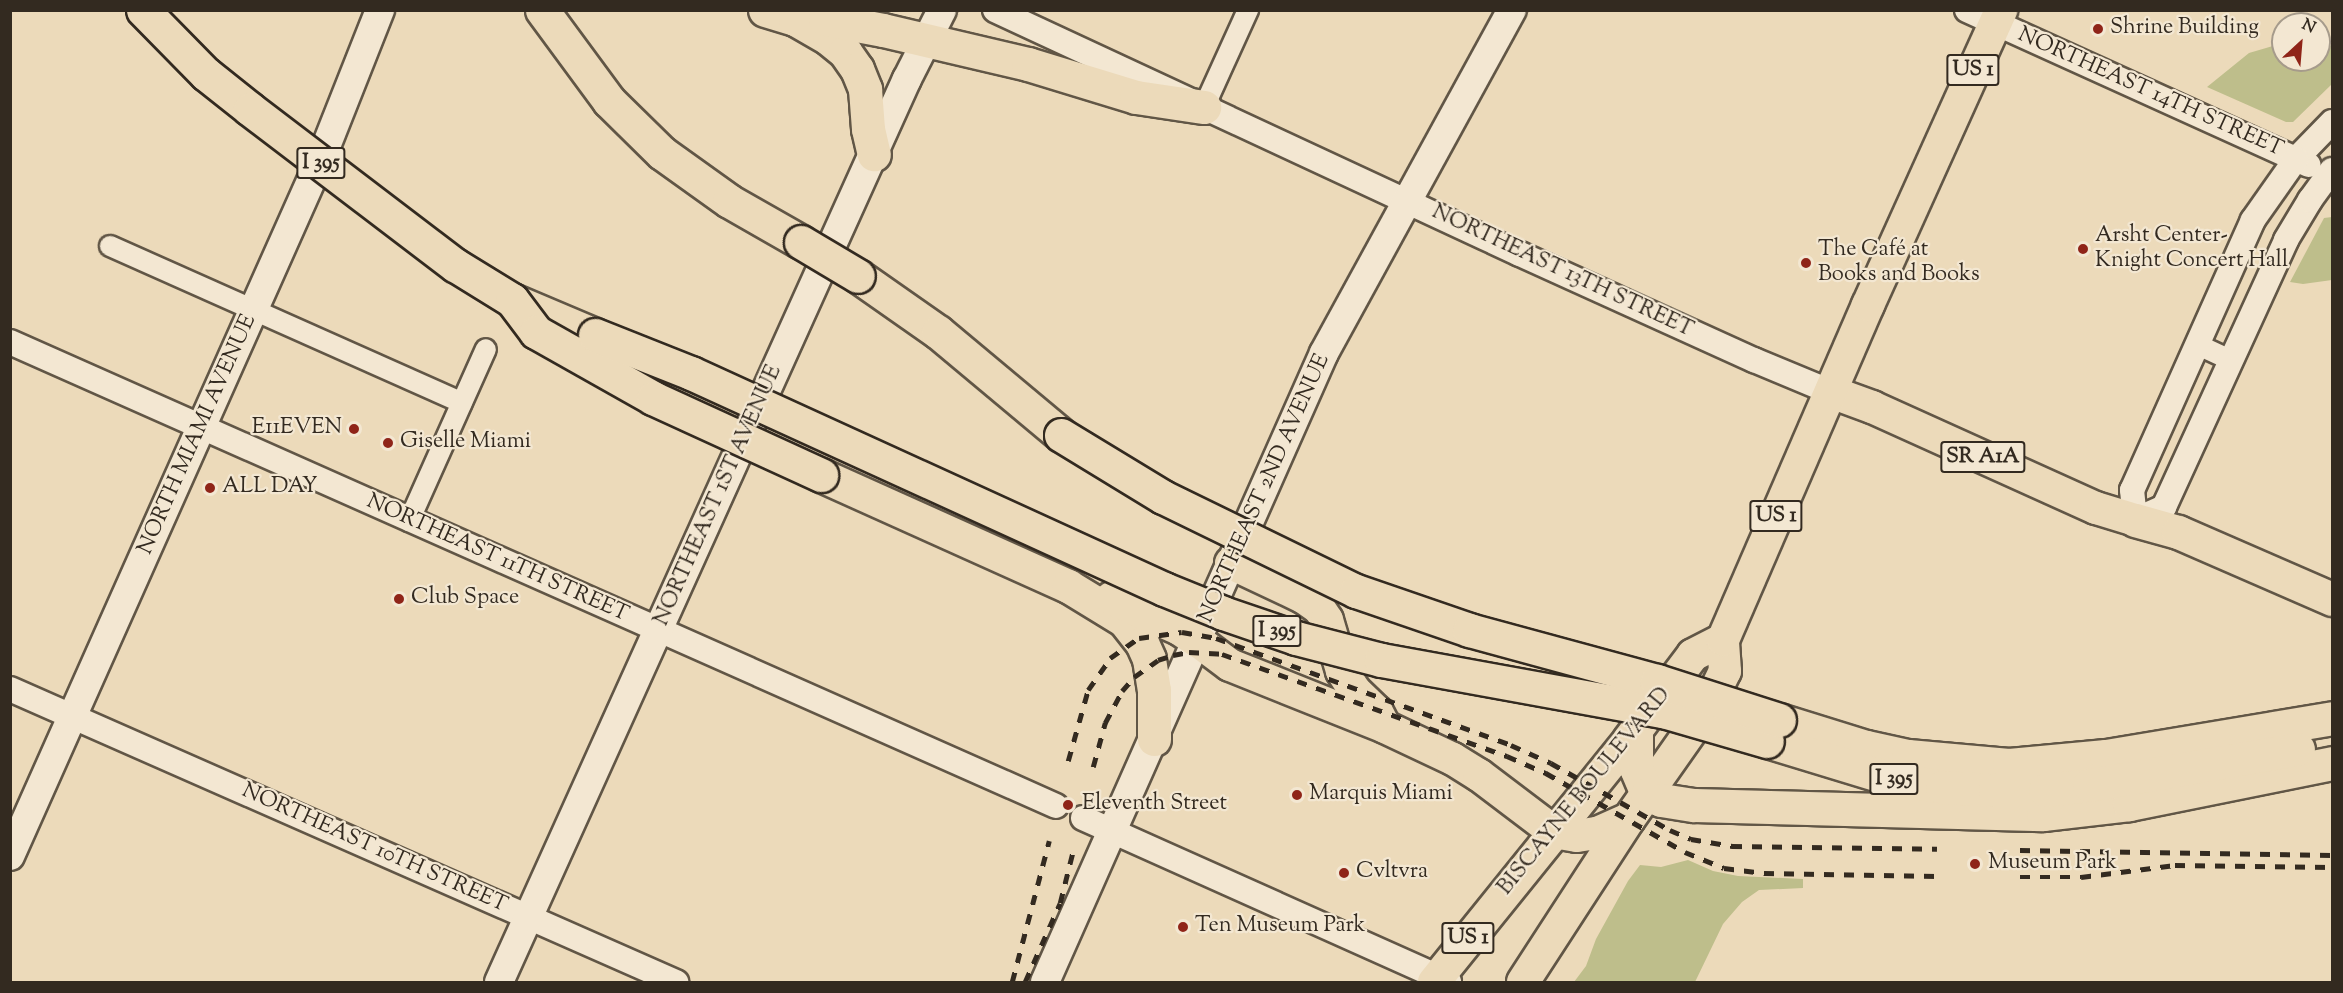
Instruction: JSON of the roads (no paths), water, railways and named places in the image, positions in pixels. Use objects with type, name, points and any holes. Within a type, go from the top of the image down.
[{"type":"highway","name":"I 395","points":[[143,10],[199,67],[250,109],[455,265],[512,300],[691,373],[1164,589],[1223,613],[1296,638],[1393,663],[1908,756],[2008,765],[2051,763],[2106,756],[2332,718]]},
{"type":"highway","name":"I 395","points":[[542,10],[609,101],[662,153],[729,201],[858,276],[902,305],[1004,386],[1061,435],[1108,465],[1209,521],[1346,586],[1460,627],[1657,681],[1889,778],[1942,787],[1995,790],[2089,785],[2332,744]]},
{"type":"highway","points":[[780,15],[825,19],[1028,63],[1136,97],[1204,107]]},
{"type":"highway","points":[[780,15],[829,39],[845,52],[857,69],[865,89],[868,129],[874,154]]},
{"type":"highway","points":[[512,300],[536,332],[608,375],[709,425],[1068,586],[1124,620],[1142,643],[1149,659],[1153,678],[1154,739]]},
{"type":"highway","points":[[2135,520],[2178,532],[2332,599]]},
{"type":"highway","points":[[1068,586],[1102,594],[1179,628],[1198,641]]},
{"type":"highway","points":[[1636,731],[1636,768],[1641,787],[1638,806],[1661,800],[1694,805],[2043,814],[2118,806],[2332,763]]},
{"type":"main road","name":"NORTH MIAMI AVENUE","points":[[10,856],[323,154],[380,10]]},
{"type":"main road","name":"NORTHEAST 1ST AVENUE","points":[[499,982],[874,154],[942,10]]},
{"type":"main road","name":"NORTHEAST 2ND AVENUE","points":[[1046,982],[1327,347],[1512,10]]},
{"type":"main road","name":"BISCAYNE BOULEVARD","points":[[1523,982],[1638,806],[1707,708],[1725,671],[1723,640],[1831,392],[1987,15]]},
{"type":"main road","name":"NORTHEAST 13TH STREET","points":[[1831,392],[1872,407],[2097,508],[2135,520]]},
{"type":"main road","points":[[1231,563],[1303,597],[1319,608],[1327,620],[1342,671],[1355,691],[1377,712],[1385,727]]},
{"type":"main road","name":"BISCAYNE BOULEVARD","points":[[1440,981],[1693,655],[1723,640]]},
{"type":"main road","points":[[1198,641],[1230,665],[1385,727],[1467,767],[1554,832],[1577,836],[1597,833],[1638,806]]},
{"type":"street","name":"NORTHEAST 13TH STREET","points":[[995,10],[1733,351],[1831,392]]},
{"type":"street","points":[[1204,107],[1248,10]]},
{"type":"street","name":"NORTHEAST 14TH STREET","points":[[1987,15],[2296,159],[2331,173]]},
{"type":"street","points":[[2331,173],[2286,240],[2164,507],[2135,520],[2132,490],[2253,220],[2296,159],[2332,122]]},
{"type":"street","points":[[110,246],[462,403]]},
{"type":"street","name":"NORTHEAST 11TH STREET","points":[[10,342],[409,521],[1056,806]]},
{"type":"street","points":[[2196,344],[2230,360]]},
{"type":"street","points":[[409,521],[486,349]]},
{"type":"street","name":"NORTHEAST 10TH STREET","points":[[10,689],[676,982]]},
{"type":"street","points":[[1083,818],[1440,981]]},
{"type":"railway","points":[[1068,761],[1088,690],[1110,658],[1139,638],[1182,632],[1216,638],[1511,745],[1551,763],[1670,830],[1691,839],[1732,846],[1937,849]]},
{"type":"railway","points":[[1093,767],[1105,723],[1122,691],[1134,677],[1158,660],[1173,655],[1189,652],[1222,654],[1507,756],[1546,773],[1685,852],[1724,868],[1764,873],[1937,876]]},
{"type":"railway","points":[[1012,982],[1049,841]]},
{"type":"railway","points":[[1025,982],[1060,903],[1074,847]]},
{"type":"railway","points":[[2020,850],[2332,855]]},
{"type":"railway","points":[[2020,877],[2081,877],[2175,865],[2332,867]]},
{"type":"place","name":"Shrine Building","points":[[2098,29]]},
{"type":"place","name":"Arsht Center- Knight Concert Hall","points":[[2083,249]]},
{"type":"place","name":"The Café at Books and Books","points":[[1806,263]]},
{"type":"place","name":"E11EVEN","points":[[354,429]]},
{"type":"place","name":"Giselle Miami","points":[[388,443]]},
{"type":"place","name":"ALL DAY","points":[[210,488]]},
{"type":"place","name":"Club Space","points":[[399,599]]},
{"type":"place","name":"Marquis Miami","points":[[1297,795]]},
{"type":"place","name":"Eleventh Street","points":[[1068,805]]},
{"type":"place","name":"Museum Park","points":[[1975,864]]},
{"type":"place","name":"Cvltvra","points":[[1344,873]]},
{"type":"place","name":"Ten Museum Park","points":[[1183,927]]}]
